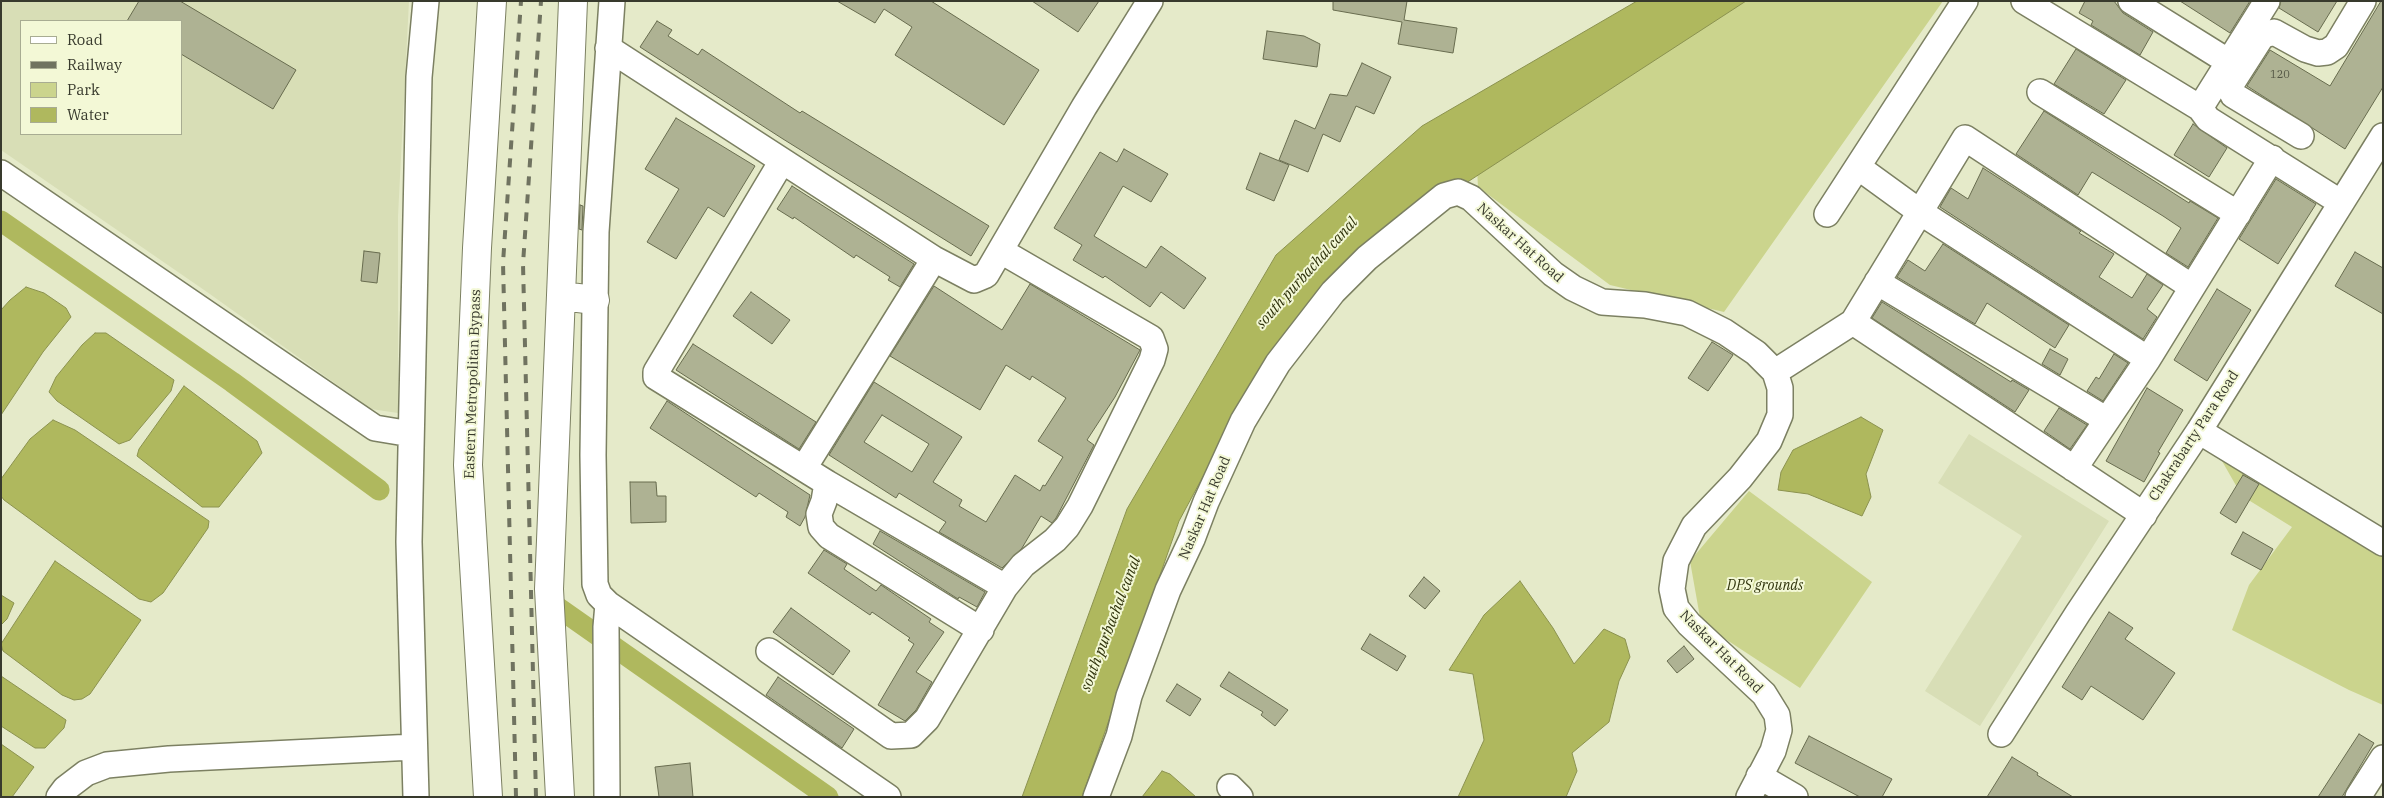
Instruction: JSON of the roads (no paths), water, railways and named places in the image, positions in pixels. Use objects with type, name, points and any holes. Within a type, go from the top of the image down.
[{"type":"main road","name":"Eastern Metropolitan Bypass","points":[[488,797],[468,465],[492,1]]},
{"type":"main road","points":[[560,797],[549,589],[572,7]]},
{"type":"main road","points":[[561,296],[595,300]]},
{"type":"street","points":[[416,797],[409,542],[419,77],[426,1]]},
{"type":"street","points":[[608,48],[934,259],[974,280],[986,275],[1084,107],[1150,1]]},
{"type":"street","points":[[1827,214],[1965,1]]},
{"type":"street","points":[[2024,1],[2200,108],[2208,119],[2340,202]]},
{"type":"street","points":[[2131,1],[2229,62]]},
{"type":"street","points":[[2200,108],[2267,1]]},
{"type":"street","points":[[2301,136],[2233,95],[2230,86],[2262,36],[2274,32],[2304,49],[2318,53],[2328,52],[2336,46],[2363,1]]},
{"type":"street","points":[[572,7],[610,11],[596,232],[593,448],[595,584],[606,615],[607,797]]},
{"type":"street","points":[[2040,92],[2238,214]]},
{"type":"street","name":"Chakrabarty Para Road","points":[[2001,734],[2199,431],[2340,202],[2383,136]]},
{"type":"street","points":[[1775,372],[1853,322],[1965,138],[2192,287]]},
{"type":"street","points":[[2074,469],[2148,359],[2272,158]]},
{"type":"street","points":[[782,161],[656,372],[656,378],[1005,587]]},
{"type":"street","points":[[1858,167],[1920,212],[2148,359]]},
{"type":"street","points":[[1,173],[374,428],[411,434]]},
{"type":"street","name":"Naskar Hat Road","points":[[1096,797],[1119,736],[1130,696],[1168,590],[1243,422],[1278,363],[1333,292],[1367,258],[1444,196],[1458,192],[1471,198],[1553,274],[1573,288],[1602,302],[1646,305],[1687,313],[1725,332],[1756,353],[1775,372],[1780,388],[1780,415],[1769,441],[1740,478],[1694,526],[1676,561],[1672,588],[1676,608],[1689,624],[1764,694],[1777,715],[1779,730],[1773,751],[1754,787]]},
{"type":"street","points":[[769,650],[891,736],[911,735],[927,719],[1005,587],[1023,565],[1055,540],[1067,527],[1080,506],[1152,360],[1155,348],[1151,338],[1001,251]]},
{"type":"street","points":[[804,468],[934,259]]},
{"type":"street","points":[[1877,282],[2106,420]]},
{"type":"street","points":[[1853,322],[2144,515]]},
{"type":"street","points":[[2199,431],[2383,543]]},
{"type":"street","points":[[827,482],[824,501],[819,514],[822,528],[828,536],[981,630]]},
{"type":"street","points":[[606,615],[888,797]]},
{"type":"street","points":[[59,797],[65,788],[86,773],[107,765],[169,759],[414,747]]},
{"type":"street","points":[[2358,797],[2383,758]]},
{"type":"street","points":[[1754,787],[1795,797]]},
{"type":"water","name":"south purbachal canal","points":[[1637,1],[1746,1],[1369,246],[1262,367],[1179,521],[1082,797],[1022,797],[1127,509],[1276,255],[1422,126]]},
{"type":"water","points":[[26,287],[44,293],[66,308],[71,317],[43,352],[1,415],[1,310]]},
{"type":"water","points":[[95,333],[106,333],[174,380],[171,391],[130,440],[119,444],[57,401],[49,392],[56,377],[82,345]]},
{"type":"water","points":[[184,386],[257,441],[262,453],[219,507],[202,507],[137,456],[139,449]]},
{"type":"water","points":[[1861,417],[1883,430],[1866,474],[1871,497],[1862,516],[1808,494],[1778,490],[1781,472],[1793,450]]},
{"type":"water","points":[[53,420],[75,430],[209,521],[208,528],[163,593],[151,602],[139,599],[1,496],[1,479],[30,439]]},
{"type":"water","points":[[55,561],[141,620],[90,694],[82,699],[74,700],[62,695],[3,651],[1,644]]},
{"type":"water","points":[[1520,581],[1553,628],[1574,664],[1604,629],[1625,639],[1630,657],[1619,681],[1609,722],[1572,753],[1577,771],[1566,797],[1458,797],[1484,740],[1473,674],[1449,670],[1484,615]]},
{"type":"water","points":[[1,595],[14,603],[7,619],[1,625]]},
{"type":"water","points":[[1,676],[66,720],[64,728],[45,748],[35,748],[1,726]]},
{"type":"water","points":[[1,744],[34,767],[12,797],[1,797]]},
{"type":"water","points":[[1162,771],[1170,774],[1196,797],[1142,797]]},
{"type":"waterway","points":[[1,221],[232,382],[379,490]]},
{"type":"waterway","points":[[553,604],[828,797]]},
{"type":"railway","points":[[516,797],[503,263],[521,1]]},
{"type":"railway","points":[[536,797],[523,264],[541,1]]},
{"type":"park label","name":"DPS grounds","points":[[1765,586]]}]
